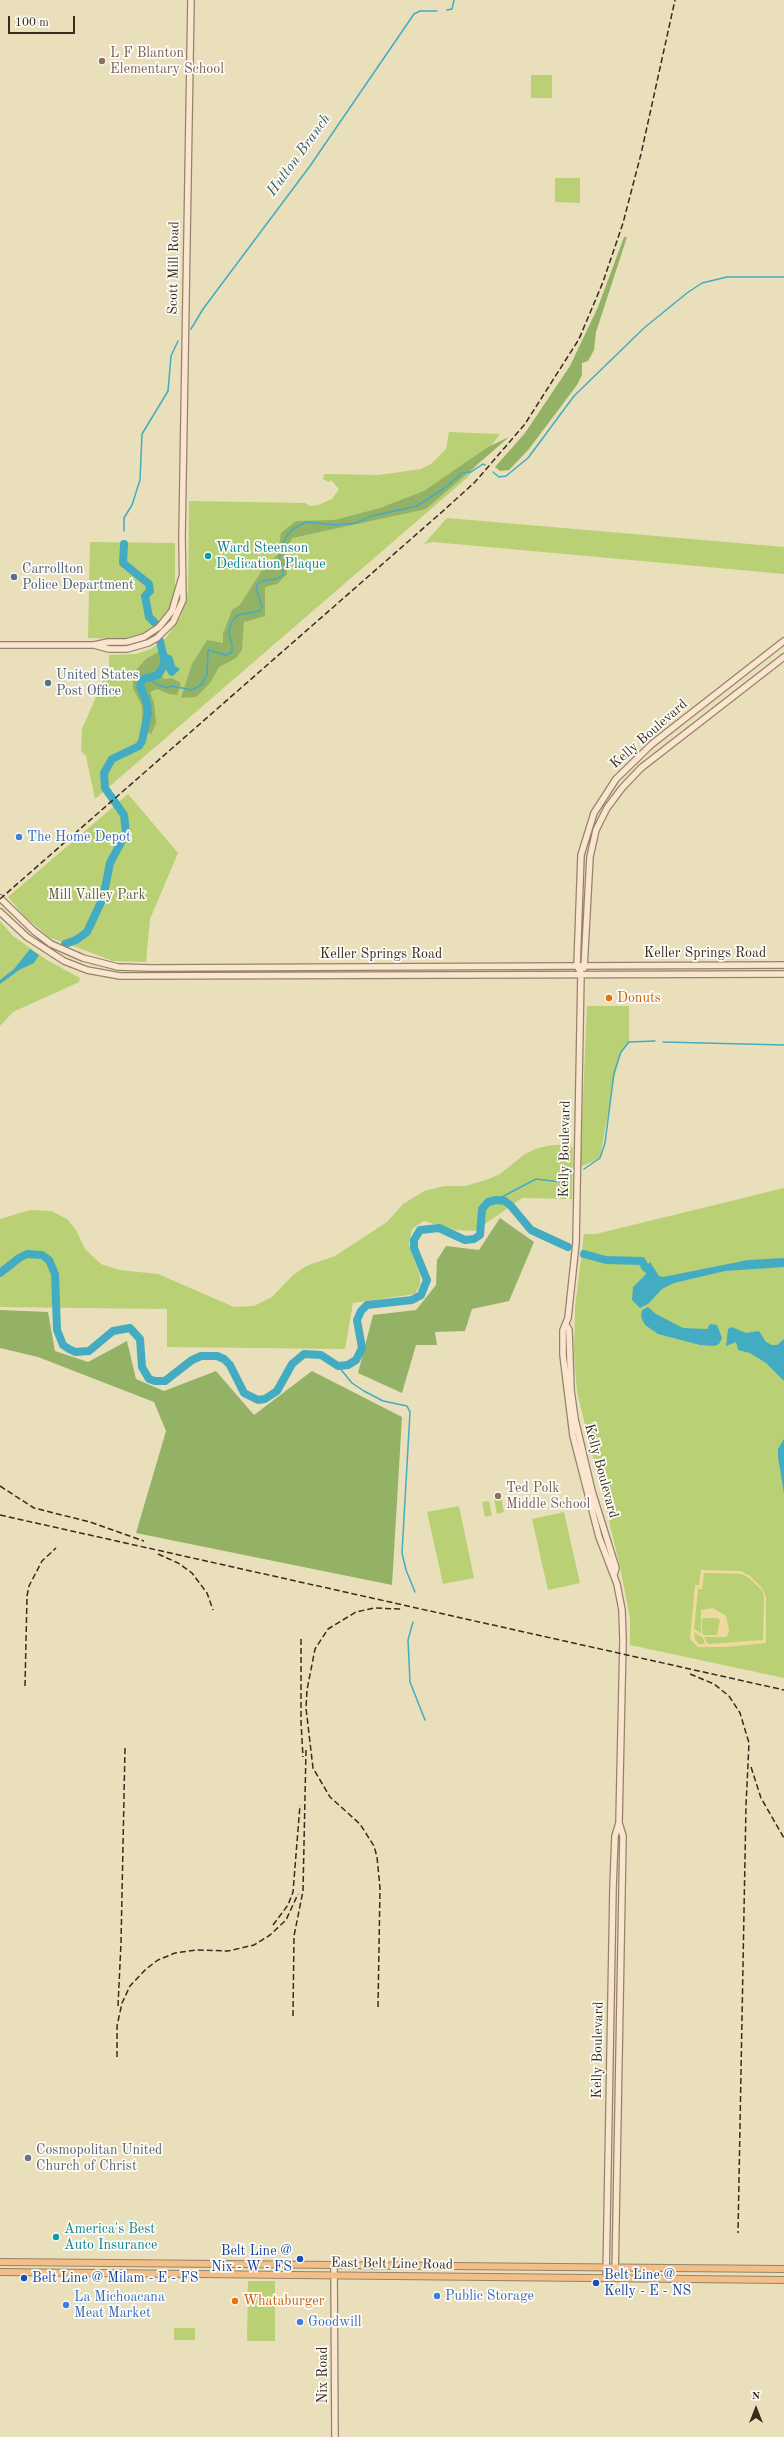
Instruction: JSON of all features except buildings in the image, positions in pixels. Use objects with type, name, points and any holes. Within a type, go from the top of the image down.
[{"type":"main road","name":"East Belt Line Road","points":[[0,2262],[784,2269]]},
{"type":"main road","points":[[754,2268],[754,2279]]},
{"type":"main road","name":"East Belt Line Road","points":[[0,2272],[784,2280]]},
{"type":"street","name":"Scott Mill Road","points":[[0,644],[94,645],[136,640],[151,633],[172,611],[182,577],[191,0]]},
{"type":"street","name":"Kelly Boulevard","points":[[577,966],[581,855],[586,834],[608,788],[643,752],[784,641]]},
{"type":"street","name":"Kelly Boulevard","points":[[586,966],[587,897],[593,841],[601,819],[614,798],[641,768],[784,657]]},
{"type":"street","points":[[579,897],[587,897]]},
{"type":"street","name":"Keller Springs Road","points":[[0,898],[34,931],[51,944],[90,960],[118,967],[784,965]]},
{"type":"street","name":"Keller Springs Road","points":[[0,912],[46,952],[87,970],[120,976],[151,977],[581,973],[784,974]]},
{"type":"street","points":[[87,970],[90,960]]},
{"type":"street","points":[[762,965],[762,974]]},
{"type":"street","points":[[577,966],[581,973],[586,966]]},
{"type":"street","name":"Kelly Boulevard","points":[[581,973],[576,1243],[566,1325],[569,1330],[571,1390],[583,1465],[599,1537],[611,1570],[614,1574],[623,1624],[619,1823],[615,1836],[613,1888],[606,2278]]},
{"type":"street","name":"Kelly Boulevard","points":[[615,2278],[623,1836],[619,1823]]},
{"type":"street","points":[[613,1888],[622,1888]]},
{"type":"street","points":[[611,2003],[620,2003]]},
{"type":"street","points":[[608,2112],[617,2113]]},
{"type":"street","points":[[607,2184],[616,2184]]},
{"type":"street","name":"Nix Road","points":[[334,2265],[335,2437]]},
{"type":"green space","points":[[531,75],[552,75],[552,98],[531,98]]},
{"type":"green space","points":[[555,178],[580,178],[580,203],[555,202]]},
{"type":"green space","points":[[624,237],[627,237],[596,332],[594,350],[588,361],[582,363],[582,375],[577,385],[529,449],[509,470],[500,471],[495,467],[525,433],[570,366],[598,307]]},
{"type":"green space","points":[[449,432],[500,434],[468,477],[95,799],[86,756],[81,751],[82,729],[109,667],[109,655],[136,654],[151,649],[166,638],[181,616],[188,591],[189,501],[305,503],[309,506],[318,505],[332,499],[339,489],[331,480],[329,482],[323,479],[324,474],[379,475],[421,469],[431,464],[446,449]]},
{"type":"green space","points":[[509,437],[426,509],[292,538],[285,552],[287,574],[277,584],[265,587],[265,616],[244,622],[242,650],[236,658],[219,667],[210,683],[196,697],[181,698],[192,664],[207,640],[223,643],[223,634],[232,610],[240,605],[262,570],[278,554],[281,533],[296,521],[335,520],[380,508],[424,491],[488,447]]},
{"type":"green space","points":[[447,518],[784,547],[784,574],[433,542],[424,544]]},
{"type":"green space","points":[[90,542],[175,543],[175,592],[169,609],[157,623],[143,634],[125,639],[88,638]]},
{"type":"green space","points":[[160,651],[163,652],[162,665],[158,672],[164,679],[172,678],[181,683],[177,695],[169,694],[157,689],[150,692],[154,703],[156,723],[151,734],[143,730],[142,727],[142,706],[133,688],[133,676],[136,670],[146,659]]},
{"type":"green space","name":"Mill Valley Park","points":[[128,794],[178,853],[150,919],[146,962],[113,961],[49,937],[25,917],[8,897]]},
{"type":"green space","points":[[0,921],[13,936],[47,960],[80,978],[79,982],[13,1012],[0,1026]]},
{"type":"green space","points":[[587,1006],[629,1006],[629,1042],[621,1052],[614,1079],[600,1158],[580,1167]]},
{"type":"green space","points":[[553,1145],[569,1145],[573,1148],[572,1199],[522,1198],[475,1231],[455,1230],[424,1221],[412,1229],[409,1245],[420,1276],[420,1285],[415,1294],[353,1303],[345,1349],[167,1347],[167,1309],[0,1307],[0,1219],[30,1210],[51,1211],[67,1219],[76,1230],[85,1249],[101,1264],[119,1270],[158,1274],[234,1307],[254,1306],[272,1297],[292,1276],[306,1266],[335,1256],[387,1222],[403,1204],[424,1191],[445,1186],[465,1186],[486,1180],[500,1174],[525,1154],[538,1148]]},
{"type":"green space","points":[[784,1188],[784,1678],[630,1645],[630,1618],[619,1562],[577,1392],[574,1353],[575,1308],[584,1234],[596,1234]]},
{"type":"green space","points":[[500,1218],[534,1242],[509,1301],[472,1309],[465,1331],[435,1332],[437,1345],[416,1345],[402,1393],[358,1373],[373,1315],[416,1310],[436,1285],[437,1260],[446,1246],[479,1250]]},
{"type":"green space","points":[[0,1310],[48,1312],[55,1351],[88,1362],[127,1341],[136,1379],[164,1391],[216,1371],[254,1415],[312,1371],[402,1417],[392,1585],[136,1533],[166,1431],[154,1402],[38,1357],[0,1348]]},
{"type":"green space","points":[[501,1498],[504,1512],[497,1514],[494,1499]]},
{"type":"green space","points":[[489,1501],[492,1515],[485,1517],[482,1502]]},
{"type":"green space","points":[[459,1506],[474,1578],[443,1584],[427,1512]]},
{"type":"green space","points":[[564,1512],[580,1583],[548,1590],[532,1519]]},
{"type":"green space","points":[[248,2281],[275,2281],[275,2341],[247,2341]]},
{"type":"green space","points":[[174,2328],[195,2328],[195,2340],[174,2340]]},
{"type":"sand","points":[[701,1570],[741,1571],[750,1576],[762,1588],[766,1597],[766,1643],[726,1647],[698,1647],[690,1639],[695,1585],[699,1585]],"holes":[[[704,1573],[742,1574],[749,1578],[762,1590],[764,1597],[763,1640],[708,1644],[704,1637],[727,1637],[729,1630],[726,1616],[713,1608],[701,1610],[701,1633],[694,1629],[698,1589],[702,1589]],[[704,1618],[717,1618],[720,1620],[717,1635],[704,1635],[702,1633],[702,1620]],[[694,1632],[703,1638],[705,1644],[699,1644],[695,1640]]]},
{"type":"water","points":[[165,648],[167,654],[172,656],[175,666],[180,669],[173,676],[169,675],[166,669],[162,673],[159,672],[164,662],[161,649]]},
{"type":"water","points":[[30,949],[39,955],[34,963],[19,970],[0,984],[0,980],[14,969]]},
{"type":"water","points":[[784,1258],[784,1267],[725,1271],[674,1283],[662,1289],[648,1304],[640,1308],[632,1300],[633,1287],[648,1272],[645,1267],[650,1262],[659,1276],[663,1277],[748,1260]]},
{"type":"water","points":[[648,1307],[656,1314],[683,1328],[707,1329],[710,1324],[717,1325],[722,1338],[719,1344],[714,1346],[700,1345],[658,1334],[645,1325],[641,1317],[642,1310]]},
{"type":"water","points":[[732,1327],[746,1333],[759,1331],[766,1342],[772,1345],[777,1345],[784,1339],[784,1381],[766,1363],[750,1353],[738,1350],[736,1342],[726,1346],[728,1329]]},
{"type":"water","points":[[784,1439],[784,1494],[778,1449]]},
{"type":"waterway","name":"Hutton Branch","points":[[447,10],[452,9],[454,0]]},
{"type":"waterway","name":"Hutton Branch","points":[[191,329],[203,309],[310,166],[414,14],[420,11],[437,11]]},
{"type":"waterway","points":[[493,472],[499,477],[506,476],[528,458],[574,396],[644,328],[687,293],[702,283],[727,277],[784,277]]},
{"type":"waterway","name":"Hutton Branch","points":[[124,531],[124,518],[132,505],[140,480],[142,434],[168,391],[171,356],[178,341]]},
{"type":"waterway","points":[[147,677],[156,684],[167,688],[172,686],[192,690],[201,685],[207,675],[208,650],[226,655],[232,652],[229,633],[231,623],[238,615],[260,611],[262,606],[256,589],[257,585],[262,581],[277,579],[283,575],[283,571],[278,567],[281,548],[286,537],[293,529],[306,522],[336,525],[356,523],[372,516],[417,506],[446,487],[462,473],[471,472],[483,464],[485,465]]},
{"type":"waterway","name":"Hutton Branch","points":[[124,544],[123,563],[149,584],[150,591],[145,596],[149,617],[156,624]]},
{"type":"waterway","name":"Hutton Branch","points":[[65,944],[76,940],[87,932],[103,898],[110,863],[126,833],[124,815],[105,788],[104,773],[112,759],[139,746],[142,741],[148,713],[147,703],[140,686],[143,679],[158,675],[165,664],[160,641]]},
{"type":"waterway","points":[[584,1169],[600,1158],[605,1143],[614,1073],[621,1052],[629,1042],[655,1041]]},
{"type":"waterway","points":[[663,1042],[784,1045]]},
{"type":"waterway","points":[[496,1200],[536,1179],[561,1182],[570,1176]]},
{"type":"waterway","points":[[0,1273],[19,1258],[27,1254],[42,1255],[49,1260],[55,1274],[57,1330],[63,1345],[75,1352],[89,1351],[113,1331],[130,1328],[140,1339],[142,1367],[149,1379],[155,1381],[165,1381],[192,1360],[201,1356],[217,1356],[224,1359],[230,1365],[244,1393],[258,1400],[265,1399],[277,1391],[292,1364],[304,1354],[321,1355],[338,1366],[348,1365],[356,1360],[362,1348],[357,1320],[361,1311],[367,1305],[412,1300],[421,1295],[427,1280],[414,1248],[414,1240],[420,1230],[439,1228],[465,1240],[474,1239],[480,1235],[482,1209],[488,1202],[496,1200],[505,1201],[531,1230],[568,1247]]},
{"type":"waterway","points":[[584,1254],[606,1260],[642,1261],[645,1267],[653,1274]]},
{"type":"waterway","points":[[338,1366],[352,1383],[364,1391],[383,1401],[407,1406],[410,1412],[402,1553],[406,1570],[415,1592]]},
{"type":"waterway","points":[[413,1622],[408,1640],[410,1682],[425,1720]]},
{"type":"railway","points":[[0,899],[443,511],[475,482],[525,424],[579,339],[603,282],[623,223],[641,154],[675,0]]},
{"type":"railway","points":[[0,1486],[34,1508],[90,1522],[144,1541]]},
{"type":"railway","points":[[0,1515],[784,1690]]},
{"type":"railway","points":[[25,1686],[27,1596],[29,1586],[42,1561],[56,1548]]},
{"type":"railway","points":[[158,1554],[178,1563],[192,1573],[207,1593],[213,1610]]},
{"type":"railway","points":[[378,2007],[380,1888],[377,1857],[374,1846],[360,1824],[330,1797],[313,1768],[306,1708],[307,1690],[315,1649],[328,1629],[356,1612],[374,1608],[401,1609]]},
{"type":"railway","points":[[301,1639],[301,1722],[303,1757]]},
{"type":"railway","points":[[690,1674],[714,1684],[729,1696],[740,1713],[749,1743],[746,1805],[738,2233]]},
{"type":"railway","points":[[118,2006],[121,1943],[125,1748]]},
{"type":"railway","points":[[293,2016],[294,1936],[303,1891],[306,1750]]},
{"type":"railway","points":[[751,1767],[761,1798],[784,1838]]},
{"type":"railway","points":[[273,1925],[288,1905],[293,1892],[300,1805]]},
{"type":"railway","points":[[117,2057],[117,2026],[122,2003],[130,1986],[146,1969],[158,1960],[175,1953],[197,1950],[228,1951],[254,1945],[270,1935],[286,1920],[298,1894]]},
{"type":"place","name":"L F Blanton Elementary School","points":[[102,61]]},
{"type":"place","name":"Ward Steenson Dedication Plaque","points":[[208,556]]},
{"type":"place","name":"Carrollton Police Department","points":[[14,577]]},
{"type":"place","name":"United States Post Office","points":[[48,683]]},
{"type":"place","name":"The Home Depot","points":[[19,837]]},
{"type":"place","name":"Donuts","points":[[609,998]]},
{"type":"place","name":"Ted Polk Middle School","points":[[498,1496]]},
{"type":"place","name":"Cosmopolitan United Church of Christ","points":[[28,2158]]},
{"type":"place","name":"America's Best Auto Insurance","points":[[56,2237]]},
{"type":"place","name":"Belt Line @ Nix - W - FS","points":[[300,2259]]},
{"type":"place","name":"Belt Line @ Milam - E - FS","points":[[24,2278]]},
{"type":"place","name":"Belt Line @ Kelly - E - NS","points":[[596,2283]]},
{"type":"place","name":"Public Storage","points":[[437,2296]]},
{"type":"place","name":"Whataburger","points":[[235,2301]]},
{"type":"place","name":"La Michoacana Meat Market","points":[[66,2305]]},
{"type":"place","name":"Goodwill","points":[[300,2322]]}]
